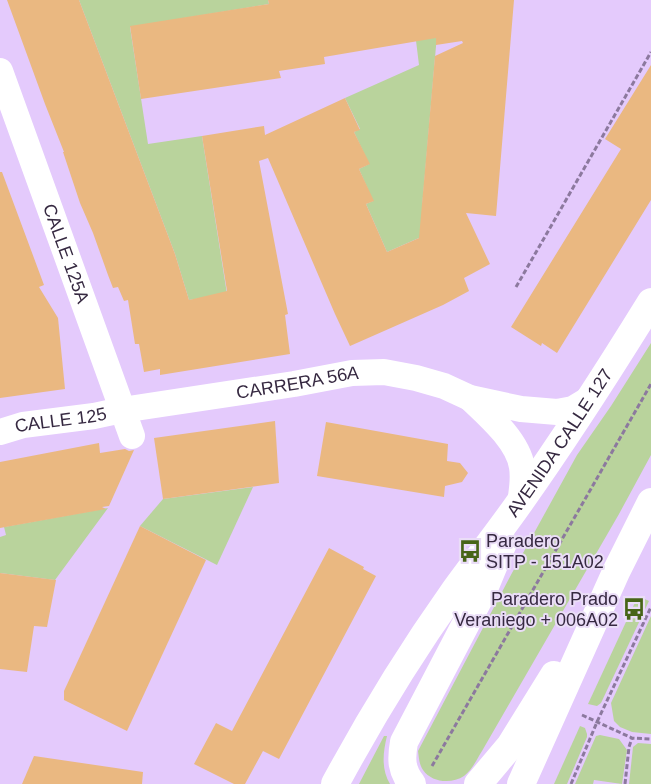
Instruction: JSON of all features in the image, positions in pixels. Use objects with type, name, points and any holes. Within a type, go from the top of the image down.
[{"type":"main road","name":"AVENIDA CALLE 127","points":[[335,784],[392,684],[454,592],[520,503],[600,386],[651,302]]},
{"type":"main road","points":[[521,784],[616,572],[651,502]]},
{"type":"main road","points":[[412,784],[408,780],[401,760],[404,742],[483,591],[520,503]]},
{"type":"main road","points":[[478,784],[510,746],[616,572]]},
{"type":"street","name":"CALLE 125A","points":[[0,71],[132,436]]},
{"type":"street","name":"CARRERA 56A","points":[[122,410],[294,384],[352,373],[384,372],[416,378],[444,386],[470,398],[521,409],[557,412],[573,409],[588,400],[600,386]]},
{"type":"street","name":"CARRERA 56A","points":[[470,398],[490,417],[516,449],[522,466],[523,486],[520,503]]},
{"type":"street","name":"CALLE 125","points":[[0,432],[23,426],[122,410]]},
{"type":"path","points":[[516,287],[651,52]]},
{"type":"path","points":[[437,757],[651,384]]},
{"type":"path","points":[[571,784],[597,722],[651,607]]},
{"type":"path","points":[[556,704],[632,738],[651,739]]},
{"type":"path","points":[[625,784],[629,746],[632,738]]},
{"type":"green space","points":[[79,0],[268,0],[269,4],[130,27],[148,144],[202,136],[227,294],[189,300],[175,254]]},
{"type":"green space","points":[[411,0],[440,0],[422,208],[428,234],[387,252],[366,204],[373,201],[359,169],[369,164],[354,132],[360,129],[345,98],[419,65]]},
{"type":"green space","points":[[651,343],[651,455],[619,514],[472,768],[459,779],[442,781],[432,778],[422,768],[418,751],[577,455]]},
{"type":"green space","points":[[253,487],[217,565],[140,526],[163,499]]},
{"type":"green space","points":[[108,508],[55,580],[0,573],[0,537],[6,535],[4,527]]},
{"type":"green space","points":[[638,596],[649,601],[601,703],[597,706],[588,704]]},
{"type":"green space","points":[[651,616],[651,734],[632,732],[620,727],[614,721],[611,703]]},
{"type":"green space","points":[[580,726],[585,728],[587,737],[567,784],[554,784]]},
{"type":"green space","points":[[600,735],[619,739],[627,750],[622,784],[594,780],[593,784],[575,784],[596,736]]},
{"type":"green space","points":[[384,736],[387,736],[384,766],[390,784],[359,784]]},
{"type":"green space","points":[[638,743],[651,744],[651,784],[629,784],[633,747]]},
{"type":"building","points":[[7,0],[79,0],[175,254],[189,300],[227,291],[202,136],[264,126],[265,135],[345,98],[360,130],[354,132],[370,164],[359,169],[374,201],[366,204],[387,252],[419,238],[435,56],[463,43],[462,41],[436,45],[436,38],[324,57],[325,64],[279,71],[281,78],[141,99],[130,26],[269,4],[268,0],[514,0],[496,216],[466,213],[490,264],[464,278],[469,291],[443,305],[350,346],[268,158],[259,161],[288,314],[285,315],[290,354],[160,375],[160,369],[144,372],[139,344],[135,344],[128,300],[124,301],[118,287],[113,288],[80,203],[64,152]]},
{"type":"building","points":[[651,65],[651,200],[557,353],[542,343],[541,346],[511,327],[621,149],[605,139]]},
{"type":"building","points":[[0,172],[2,172],[44,285],[39,287],[58,318],[65,389],[0,398]]},
{"type":"building","points":[[275,421],[279,483],[163,499],[154,438]]},
{"type":"building","points":[[326,422],[448,444],[447,461],[460,463],[468,473],[462,482],[445,486],[444,497],[317,476]]},
{"type":"building","points":[[99,443],[100,453],[125,449],[129,451],[134,450],[109,506],[102,507],[106,509],[0,528],[0,462]]},
{"type":"building","points":[[140,526],[206,560],[127,731],[64,700],[64,691]]},
{"type":"building","points":[[329,548],[364,567],[363,569],[376,576],[279,759],[263,751],[245,784],[234,784],[194,764],[216,723],[232,731]]},
{"type":"building","points":[[0,573],[56,580],[47,627],[34,626],[27,672],[0,669]]},
{"type":"building","points":[[34,756],[143,772],[142,784],[22,784]]},
{"type":"place","name":"Paradero SITP - 151A02","points":[[470,551]]},
{"type":"place","name":"Paradero Prado Veraniego + 006A02","points":[[634,609]]}]
